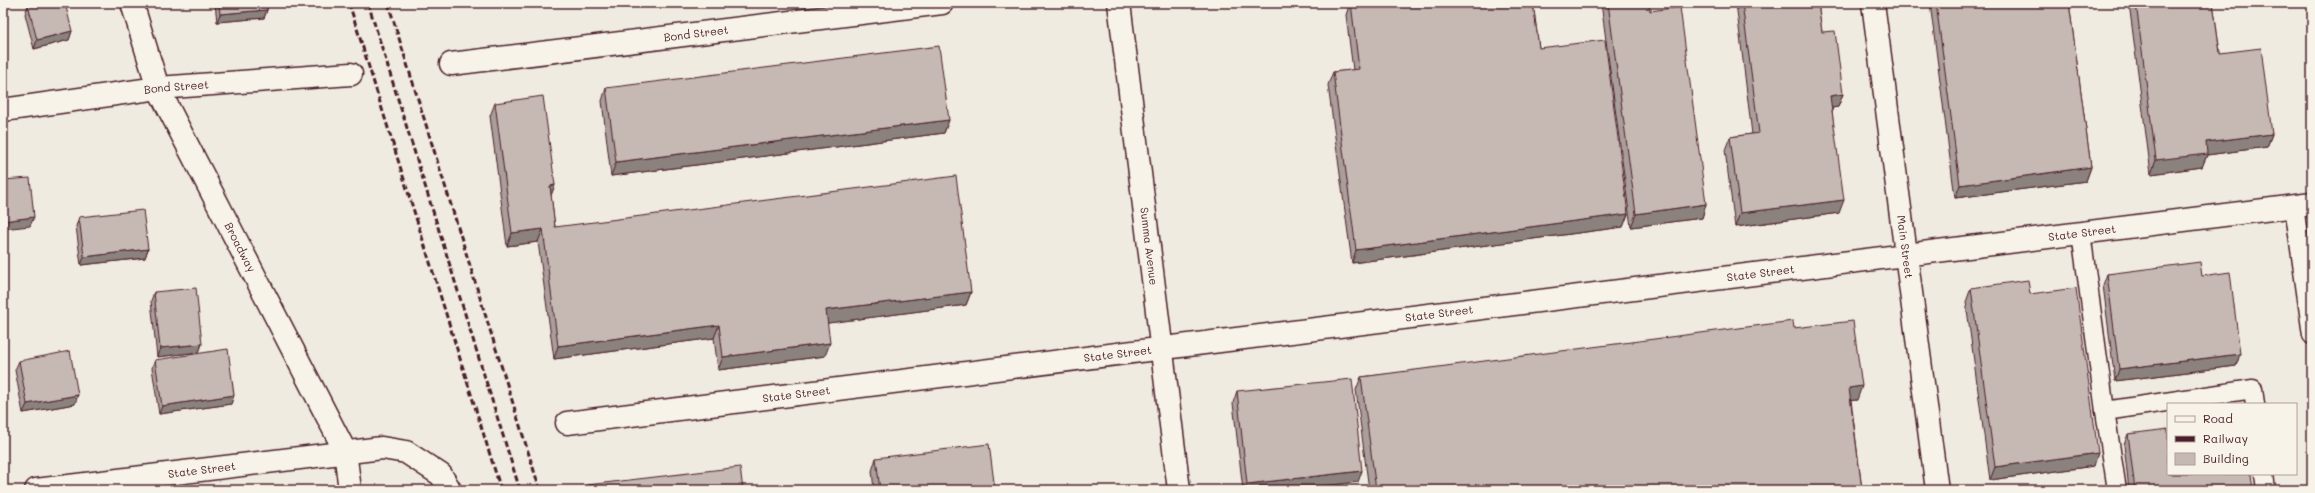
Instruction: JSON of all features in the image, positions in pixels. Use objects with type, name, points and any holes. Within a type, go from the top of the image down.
[{"type":"street","name":"Broadway","points":[[132,3],[158,88],[345,451],[350,490]]},
{"type":"street","name":"Bond Street","points":[[450,64],[942,3]]},
{"type":"street","name":"Summa Avenue","points":[[1119,3],[1179,490]]},
{"type":"street","name":"Main Street","points":[[1873,3],[1937,490]]},
{"type":"street","name":"Bond Street","points":[[3,110],[158,88],[351,74]]},
{"type":"street","name":"State Street","points":[[567,423],[1162,350],[2303,205]]},
{"type":"street","name":"State Street","points":[[36,490],[345,451],[382,448],[406,452],[441,475],[450,490]]},
{"type":"lane","points":[[2303,205],[2312,335]]},
{"type":"lane","points":[[2081,233],[2117,490]]},
{"type":"lane","points":[[2105,411],[2253,389],[2254,403]]},
{"type":"lane","points":[[2264,475],[2266,490]]},
{"type":"building","points":[[36,3],[65,3],[72,31],[37,40],[28,5]]},
{"type":"building","points":[[219,3],[267,3],[267,10],[220,14]]},
{"type":"building","points":[[1351,3],[1533,3],[1539,48],[1605,40],[1628,214],[1356,250],[1333,72],[1359,69]]},
{"type":"building","points":[[1608,3],[1649,3],[1650,11],[1680,7],[1706,204],[1636,214]]},
{"type":"building","points":[[1742,3],[1818,3],[1822,32],[1835,31],[1843,94],[1830,96],[1844,200],[1740,213],[1730,137],[1759,133]]},
{"type":"building","points":[[1936,3],[2069,3],[2091,167],[1960,185]]},
{"type":"building","points":[[2136,3],[2213,3],[2220,53],[2261,48],[2272,134],[2206,142],[2207,154],[2156,160]]},
{"type":"building","points":[[939,46],[949,120],[616,162],[606,88]]},
{"type":"building","points":[[543,96],[555,185],[550,186],[555,227],[956,176],[971,292],[826,310],[830,343],[723,357],[719,325],[558,346],[543,229],[512,233],[495,103]]},
{"type":"building","points":[[30,178],[34,217],[3,221],[3,180]]},
{"type":"building","points":[[143,210],[148,249],[84,257],[79,217]]},
{"type":"building","points":[[2200,262],[2202,276],[2230,272],[2240,354],[2119,369],[2107,274]]},
{"type":"building","points":[[2028,280],[2030,294],[2076,288],[2098,453],[1995,467],[1971,288]]},
{"type":"building","points":[[196,288],[202,344],[160,348],[154,292]]},
{"type":"building","points":[[1793,321],[1794,328],[1853,321],[1862,386],[1849,388],[1862,490],[1376,490],[1361,377]]},
{"type":"building","points":[[228,349],[234,395],[162,406],[155,360]]},
{"type":"building","points":[[70,351],[78,395],[27,404],[19,361]]},
{"type":"building","points":[[1352,379],[1362,471],[1247,484],[1237,391]]},
{"type":"building","points":[[2167,429],[2167,475],[2251,475],[2253,490],[2135,490],[2128,434]]},
{"type":"building","points":[[989,444],[995,490],[880,490],[876,458]]},
{"type":"building","points":[[740,467],[743,490],[589,490],[587,485]]},
{"type":"building","points":[[2099,486],[2100,490],[2063,490]]},
{"type":"railway","points":[[349,3],[501,490]]},
{"type":"railway","points":[[368,3],[520,490]]},
{"type":"railway","points":[[388,3],[540,490]]}]
